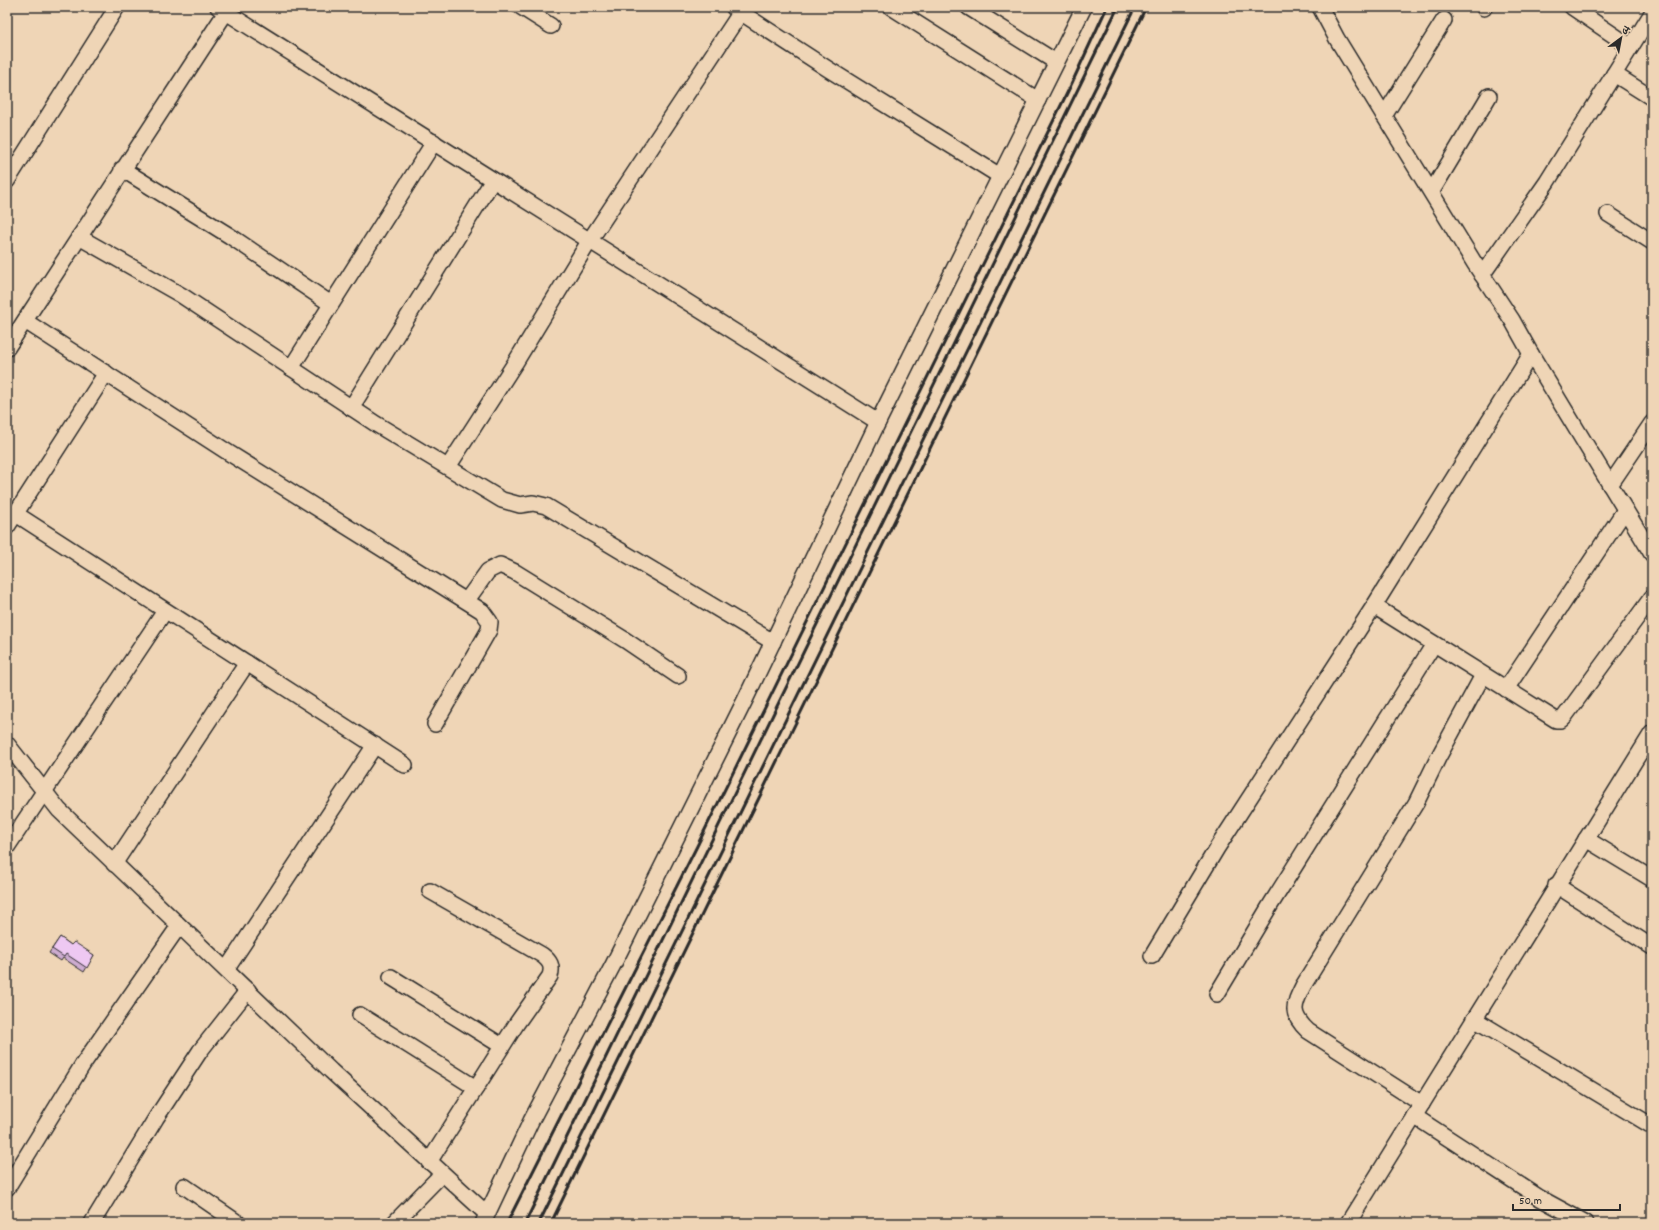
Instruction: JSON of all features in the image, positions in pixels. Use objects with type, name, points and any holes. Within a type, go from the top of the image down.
[{"type":"street","points":[[7,181],[117,7]]},
{"type":"street","points":[[521,7],[551,26]]},
{"type":"street","points":[[891,7],[1038,100]]},
{"type":"street","points":[[968,7],[1056,62]]},
{"type":"street","points":[[7,744],[59,810],[331,1071],[442,1174],[485,1218],[531,1121],[613,965],[773,642],[878,422],[1084,7]]},
{"type":"street","points":[[1320,7],[1337,39],[1432,191],[1482,275],[1512,320],[1652,554]]},
{"type":"street","points":[[1572,7],[1631,47]]},
{"type":"street","points":[[7,348],[122,170],[222,9],[878,422]]},
{"type":"street","points":[[448,467],[515,363],[590,240],[737,10],[828,69],[1000,176]]},
{"type":"street","points":[[1482,275],[1547,182],[1652,13]]},
{"type":"street","points":[[1384,116],[1444,20]]},
{"type":"street","points":[[1614,74],[1652,98]]},
{"type":"street","points":[[1432,191],[1489,96]]},
{"type":"street","points":[[290,368],[434,142]]},
{"type":"street","points":[[122,170],[236,240],[331,304]]},
{"type":"street","points":[[352,408],[493,180]]},
{"type":"street","points":[[1608,214],[1652,242]]},
{"type":"street","points":[[79,237],[181,295],[352,408],[511,504],[520,505],[540,503],[546,506],[773,642]]},
{"type":"street","points":[[25,321],[236,457],[467,600],[488,616],[490,622],[489,630],[434,724]]},
{"type":"street","points":[[1152,956],[1217,848],[1374,606],[1531,354]]},
{"type":"street","points":[[7,527],[106,373]]},
{"type":"street","points":[[1610,486],[1652,423]]},
{"type":"street","points":[[1506,689],[1625,510]]},
{"type":"street","points":[[16,514],[165,612],[405,765]]},
{"type":"street","points":[[467,600],[488,571],[500,566],[515,572],[625,640],[678,676]]},
{"type":"street","points":[[1374,606],[1556,720],[1562,720],[1652,597]]},
{"type":"street","points":[[7,847],[165,612]]},
{"type":"street","points":[[1217,994],[1271,904],[1434,644]]},
{"type":"street","points":[[114,864],[247,663]]},
{"type":"street","points":[[1483,675],[1438,758],[1416,803],[1303,986],[1295,1002],[1294,1015],[1300,1024],[1308,1031],[1540,1198],[1586,1223]]},
{"type":"street","points":[[1348,1223],[1556,885],[1652,733]]},
{"type":"street","points":[[226,970],[374,744]]},
{"type":"street","points":[[1586,839],[1652,879]]},
{"type":"street","points":[[1556,885],[1652,947]]},
{"type":"street","points":[[429,1162],[502,1046],[550,976],[552,969],[550,964],[542,955],[430,891]]},
{"type":"street","points":[[7,1188],[83,1064],[179,926]]},
{"type":"street","points":[[390,977],[502,1046]]},
{"type":"street","points":[[92,1223],[156,1118],[200,1051],[248,990]]},
{"type":"street","points":[[360,1015],[476,1088]]},
{"type":"street","points":[[1474,1019],[1652,1126]]},
{"type":"street","points":[[394,1223],[442,1174]]},
{"type":"street","points":[[184,1186],[238,1223]]},
{"type":"building","points":[[60,937],[71,945],[74,942],[94,955],[87,968],[66,954],[64,957],[52,949]]},
{"type":"railway","points":[[507,1223],[697,846],[1071,85],[1107,7]]},
{"type":"railway","points":[[525,1223],[1118,7]]},
{"type":"railway","points":[[539,1223],[1135,7]]},
{"type":"railway","points":[[551,1223],[1146,7]]}]
